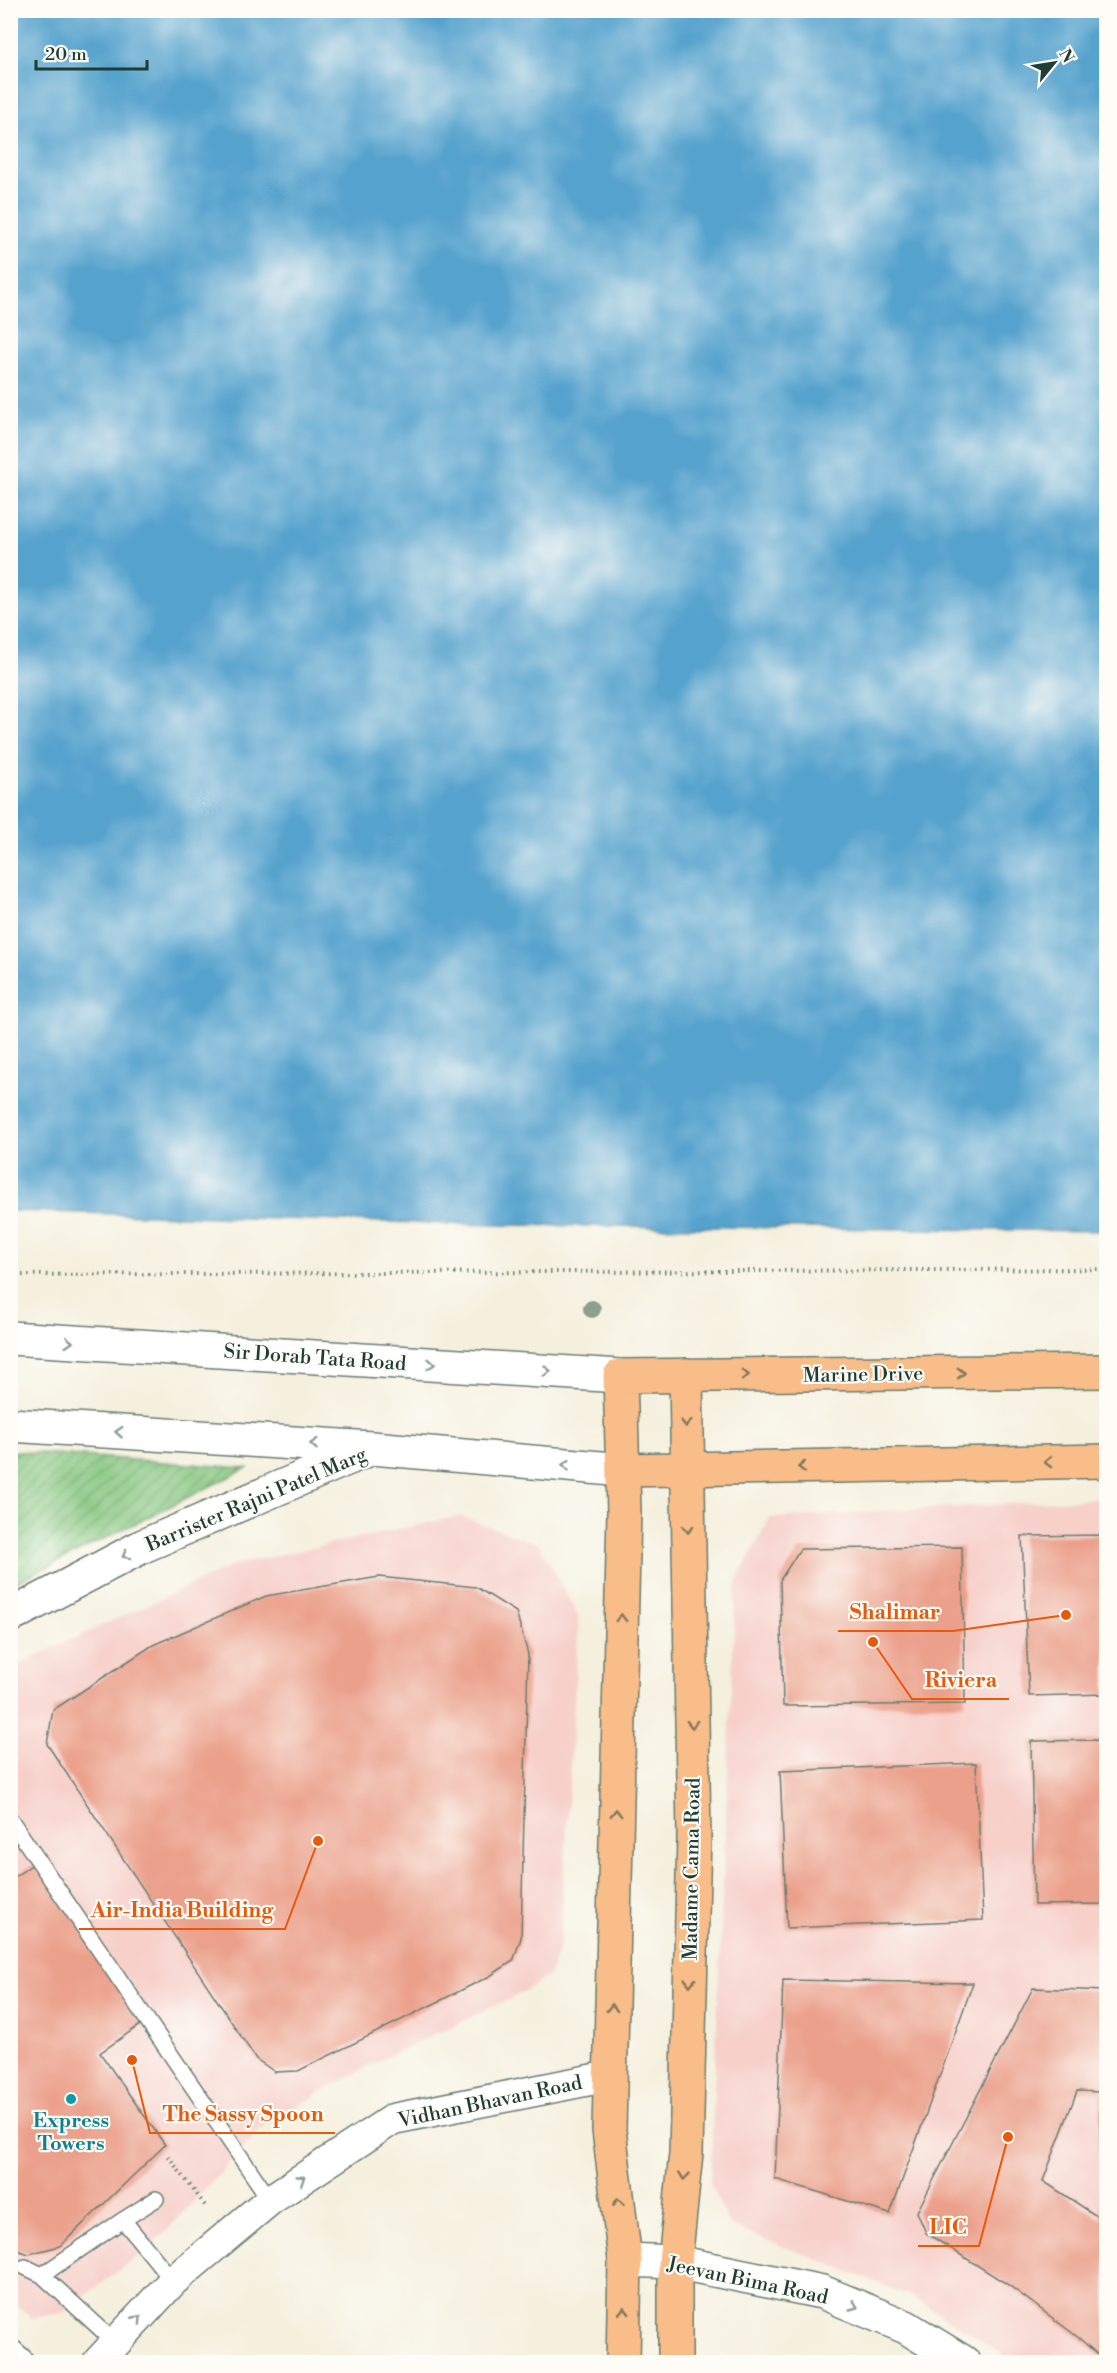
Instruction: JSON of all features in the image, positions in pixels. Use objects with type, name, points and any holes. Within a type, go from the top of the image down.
[{"type":"main road","name":"Marine Drive","points":[[620,1376],[1107,1371]]},
{"type":"main road","name":"Madame Cama Road","points":[[675,2362],[675,2262],[686,2153],[694,1836],[686,1375]]},
{"type":"main road","points":[[620,1376],[624,1470],[609,2130],[625,2260],[623,2362]]},
{"type":"main road","points":[[624,1470],[1107,1461]]},
{"type":"street","name":"Sir Dorab Tata Road","points":[[10,1338],[620,1376]]},
{"type":"street","points":[[10,1425],[372,1448]]},
{"type":"street","name":"Barrister Rajni Patel Marg","points":[[10,1616],[143,1546],[372,1448],[624,1470]]},
{"type":"street","name":"Vidhan Bhavan Road","points":[[107,2353],[172,2281],[227,2235],[270,2200],[393,2119],[610,2076]]},
{"type":"street","name":"Jeevan Bima Road","points":[[625,2260],[675,2262],[822,2292],[906,2327],[963,2362]]},
{"type":"street","points":[[10,2355],[18,2362]]},
{"type":"lane","points":[[10,1819],[270,2200]]},
{"type":"lane","points":[[42,2275],[156,2199]]},
{"type":"lane","points":[[123,2220],[172,2281]]},
{"type":"lane","points":[[25,2267],[42,2275],[107,2353]]},
{"type":"path","points":[[10,1275],[1107,1269]]},
{"type":"path","points":[[168,2156],[227,2235]]},
{"type":"shaded area","points":[[1106,1498],[1106,2362],[1015,2362],[913,2297],[729,2225],[710,2183],[736,1582],[770,1518]]},
{"type":"shaded area","points":[[460,1516],[539,1544],[579,1618],[560,1944],[549,1976],[520,1994],[370,2065],[268,2122],[154,2244],[63,2313],[31,2318],[10,2299],[10,1668],[234,1565]]},
{"type":"green space","points":[[11,1451],[247,1468],[11,1585]]},
{"type":"water","points":[[11,10],[1106,11],[1106,1231],[486,1225],[11,1211]]},
{"type":"building","points":[[1106,1535],[1106,1694],[1029,1696],[1022,1536]]},
{"type":"building","points":[[962,1547],[965,1704],[783,1706],[780,1580],[800,1549]]},
{"type":"building","points":[[379,1577],[476,1587],[516,1612],[528,1654],[521,1938],[513,1961],[490,1976],[298,2071],[275,2072],[256,2059],[47,1744],[53,1710],[153,1645],[266,1596]]},
{"type":"building","points":[[1106,1740],[1106,1904],[1034,1905],[1031,1741]]},
{"type":"building","points":[[976,1763],[983,1920],[787,1928],[780,1771]]},
{"type":"building","name":"Express Towers","points":[[36,1862],[147,2020],[100,2053],[165,2145],[60,2246],[29,2254],[10,2248],[10,1880]]},
{"type":"building","points":[[783,1980],[973,1983],[890,2214],[775,2179]]},
{"type":"building","points":[[1033,1988],[1106,1991],[1106,2362],[1079,2338],[1010,2286],[926,2233],[917,2212]],"holes":[[[1077,2091],[1100,2092],[1101,2219],[1043,2181]]]},
{"type":"place","name":"Shalimar","points":[[1066,1615]]},
{"type":"place","name":"Riviera","points":[[873,1642]]},
{"type":"place","name":"Air-India Building","points":[[318,1841]]},
{"type":"place","name":"The Sassy Spoon","points":[[132,2060]]},
{"type":"place","name":"Express Towers","points":[[71,2099]]},
{"type":"place","name":"LIC","points":[[1008,2137]]}]
